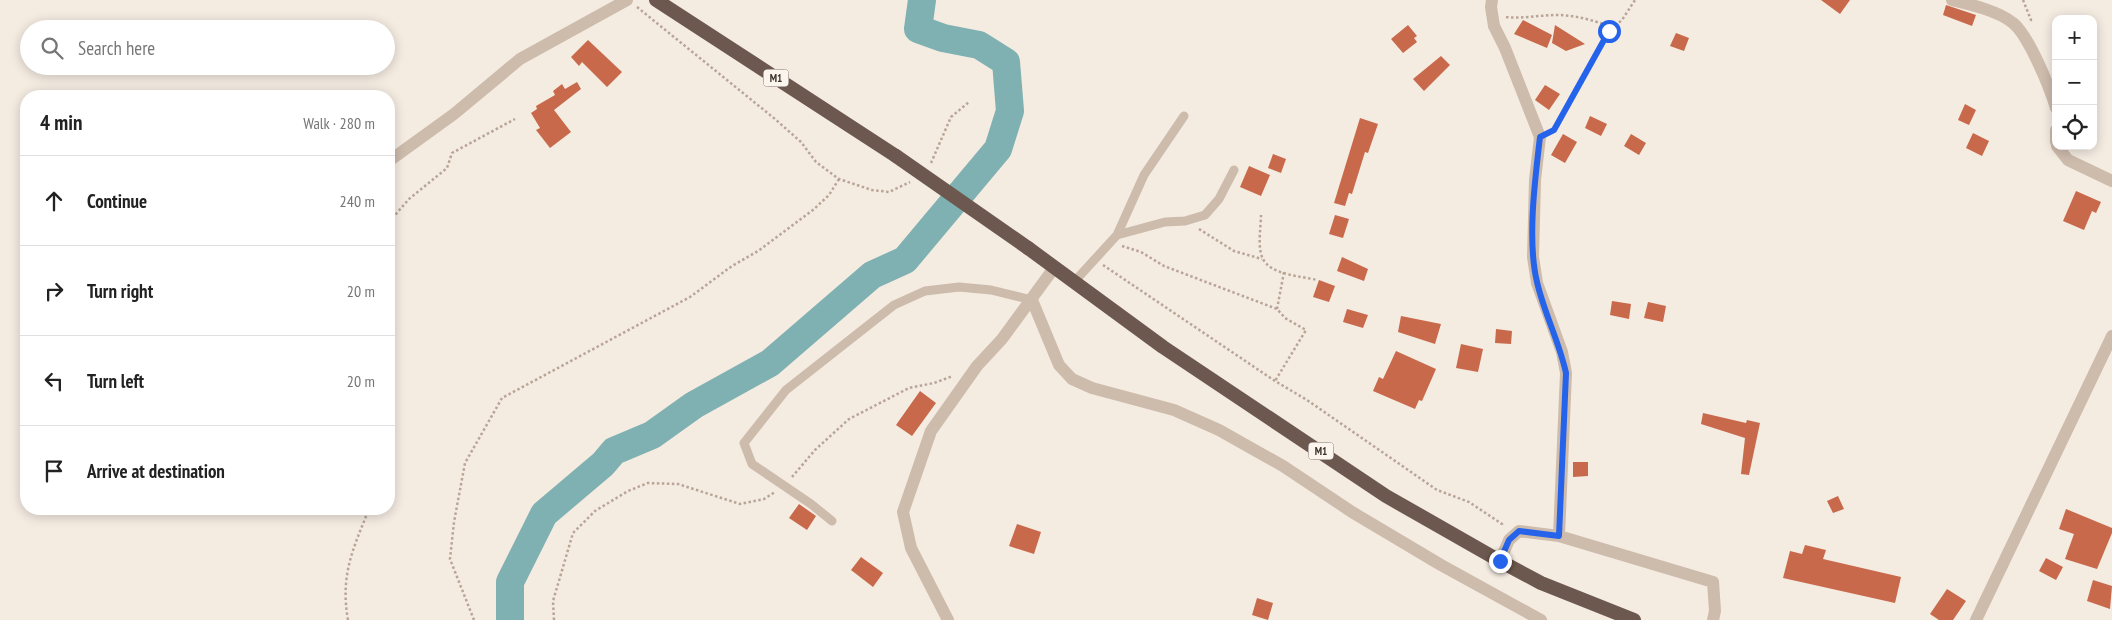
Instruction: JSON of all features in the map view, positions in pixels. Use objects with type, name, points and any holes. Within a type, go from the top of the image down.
[{"type":"highway","name":"M1","points":[[656,0],[896,156],[1028,248],[1163,347],[1386,496],[1500,561],[1558,590],[1628,619]]},
{"type":"street","points":[[1492,0],[1491,7],[1494,26],[1506,48],[1540,137],[1535,180],[1533,257],[1537,283],[1562,352],[1566,373],[1559,536]]},
{"type":"street","points":[[1952,0],[1998,15],[2013,23],[2024,38],[2042,73],[2051,91],[2055,105]]},
{"type":"street","points":[[395,157],[454,114],[520,59],[632,3]]},
{"type":"street","points":[[2060,150],[2068,160],[2112,181]]},
{"type":"street","points":[[948,620],[911,548],[903,512],[931,431],[977,366],[1002,339],[1054,268]]},
{"type":"street","points":[[1032,300],[1060,365],[1072,379],[1092,388],[1174,410],[1219,430],[1283,466],[1352,512],[1441,566],[1541,620]]},
{"type":"street","points":[[1976,620],[2112,336]]},
{"type":"street","points":[[1500,561],[1509,540],[1519,531],[1559,536],[1713,582],[1715,611],[1713,620]]},
{"type":"lane","points":[[1074,282],[1114,239],[1144,175],[1184,116]]},
{"type":"lane","points":[[1114,239],[1165,222],[1185,221],[1205,215],[1219,199],[1234,170]]},
{"type":"lane","points":[[832,521],[811,504],[752,464],[744,443],[786,390],[894,305],[925,291],[959,287],[991,290],[1032,300]]},
{"type":"path","points":[[1540,137],[1554,130],[1612,26],[1622,20],[1635,0]]},
{"type":"path","points":[[632,3],[775,119],[801,142],[816,162],[839,179],[872,190],[890,192],[909,183],[914,178]]},
{"type":"path","points":[[1493,18],[1522,19],[1558,15],[1592,20],[1612,26]]},
{"type":"path","points":[[926,167],[931,162],[951,117],[970,102]]},
{"type":"path","points":[[395,215],[409,199],[447,168],[452,153],[515,119]]},
{"type":"path","points":[[474,620],[450,559],[454,522],[465,463],[502,398],[690,297],[732,266],[758,251],[813,210],[829,195],[839,179]]},
{"type":"path","points":[[1261,215],[1262,259]]},
{"type":"path","points":[[1185,221],[1234,251],[1262,259],[1272,269],[1317,280]]},
{"type":"path","points":[[1114,239],[1164,266],[1277,309],[1285,318],[1306,330],[1275,381]]},
{"type":"path","points":[[1095,260],[1275,381],[1307,400],[1437,490],[1469,502],[1502,524],[1509,540]]},
{"type":"path","points":[[1277,309],[1284,272]]},
{"type":"path","points":[[554,620],[553,601],[572,533],[595,511],[628,491],[648,483],[678,484],[740,504],[764,499],[784,487],[816,450],[849,419],[909,388],[934,383],[977,366]]},
{"type":"path","points":[[348,620],[345,603],[349,560],[367,515]]},
{"type":"building","points":[[1821,0],[1850,0],[1840,14]]},
{"type":"building","points":[[1946,5],[1976,15],[1972,26],[1943,15]]},
{"type":"building","points":[[1523,20],[1552,35],[1547,48],[1514,34]]},
{"type":"building","points":[[1408,25],[1417,36],[1414,38],[1417,42],[1403,53],[1391,39]]},
{"type":"building","points":[[1555,25],[1585,44],[1566,51],[1552,43]]},
{"type":"building","points":[[1676,33],[1689,38],[1684,51],[1670,46]]},
{"type":"building","points":[[588,40],[622,72],[607,87],[582,62],[579,66],[571,57]]},
{"type":"building","points":[[1441,56],[1450,65],[1424,91],[1413,79]]},
{"type":"building","points":[[577,82],[581,89],[554,110],[571,132],[550,148],[536,130],[540,128],[531,113],[537,109],[536,106],[555,95],[553,91],[562,84],[565,89]]},
{"type":"building","points":[[1545,85],[1560,94],[1549,110],[1535,100]]},
{"type":"building","points":[[1965,104],[1976,110],[1969,125],[1958,120]]},
{"type":"building","points":[[1590,116],[1607,124],[1601,136],[1585,128]]},
{"type":"building","points":[[1360,118],[1378,124],[1368,153],[1365,152],[1352,194],[1349,193],[1345,206],[1334,203]]},
{"type":"building","points":[[1973,133],[1989,141],[1982,156],[1966,148]]},
{"type":"building","points":[[1563,134],[1577,142],[1565,163],[1551,155]]},
{"type":"building","points":[[1631,134],[1646,143],[1639,155],[1624,146]]},
{"type":"building","points":[[1273,154],[1286,159],[1281,173],[1268,168]]},
{"type":"building","points":[[1249,166],[1270,175],[1261,196],[1240,187]]},
{"type":"building","points":[[2076,191],[2101,202],[2096,213],[2092,211],[2084,230],[2063,221]]},
{"type":"building","points":[[1335,215],[1349,219],[1343,238],[1329,234]]},
{"type":"building","points":[[1342,257],[1368,269],[1364,281],[1337,271]]},
{"type":"building","points":[[1319,280],[1335,286],[1329,302],[1313,297]]},
{"type":"building","points":[[1612,301],[1631,304],[1629,319],[1610,315]]},
{"type":"building","points":[[1648,302],[1666,306],[1663,322],[1644,318]]},
{"type":"building","points":[[1347,309],[1368,315],[1363,328],[1343,322]]},
{"type":"building","points":[[1401,316],[1441,324],[1435,344],[1398,332]]},
{"type":"building","points":[[1496,329],[1512,331],[1511,344],[1495,343]]},
{"type":"building","points":[[1461,344],[1483,349],[1478,372],[1456,368]]},
{"type":"building","points":[[1396,351],[1436,369],[1422,401],[1419,400],[1415,409],[1373,391],[1379,377],[1383,379]]},
{"type":"building","points":[[920,391],[936,403],[912,436],[896,425]]},
{"type":"building","points":[[1703,413],[1746,423],[1747,420],[1760,423],[1749,475],[1741,474],[1745,438],[1701,424]]},
{"type":"building","points":[[1573,462],[1588,462],[1588,476],[1573,477]]},
{"type":"building","points":[[1838,496],[1844,509],[1833,513],[1827,501]]},
{"type":"building","points":[[799,504],[816,516],[807,530],[789,518]]},
{"type":"building","points":[[2066,509],[2112,528],[2112,533],[2097,569],[2065,559],[2074,534],[2059,529]]},
{"type":"building","points":[[1017,524],[1041,532],[1034,554],[1009,546]]},
{"type":"building","points":[[1805,545],[1826,550],[1823,559],[1901,577],[1895,603],[1783,578],[1790,551],[1802,554]]},
{"type":"building","points":[[861,557],[883,573],[873,587],[851,570]]},
{"type":"building","points":[[2046,558],[2063,567],[2056,580],[2039,571]]},
{"type":"building","points":[[2093,580],[2112,586],[2110,609],[2087,601]]},
{"type":"building","points":[[1947,589],[1966,601],[1953,620],[1939,620],[1930,614]]},
{"type":"building","points":[[1257,598],[1273,603],[1268,620],[1252,615]]},
{"type":"waterway","points":[[510,620],[510,582],[544,514],[603,464],[614,451],[652,435],[694,405],[770,363],[872,275],[905,260],[998,149],[1010,111],[1006,62],[979,45],[943,38],[918,29],[922,0]]},
{"type":"route","points":[[1500,561],[1509,540],[1519,531],[1559,536],[1566,373],[1562,352],[1537,283],[1533,257],[1535,180],[1540,137],[1554,130],[1609,31]]}]
